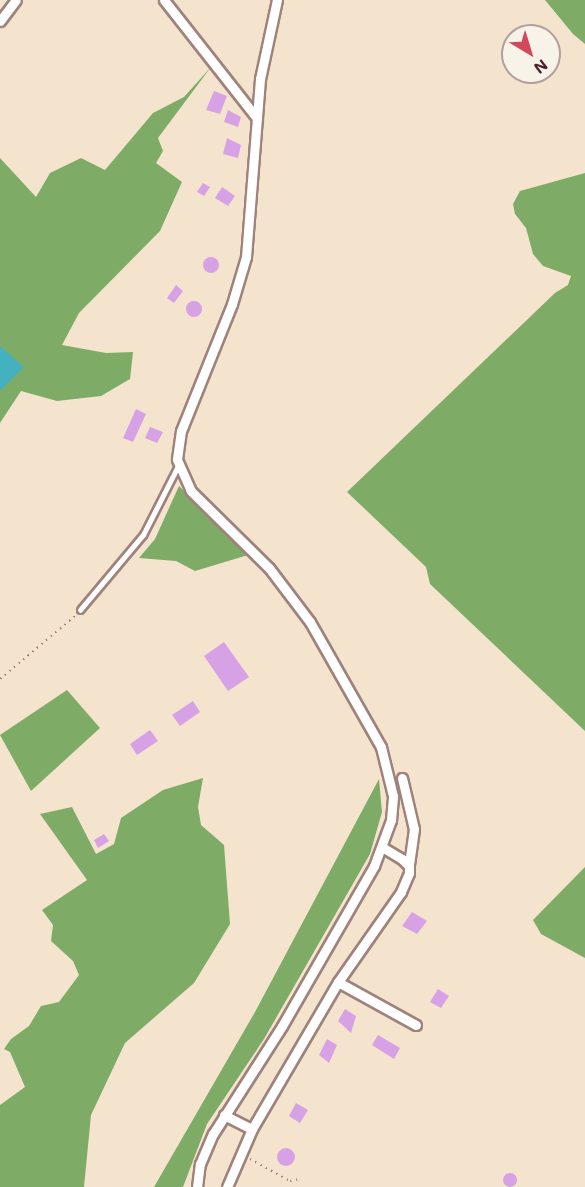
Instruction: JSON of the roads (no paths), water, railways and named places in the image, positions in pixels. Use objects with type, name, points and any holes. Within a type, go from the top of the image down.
[{"type":"street","points":[[0,21],[16,0]]},
{"type":"street","points":[[164,0],[257,118]]},
{"type":"street","points":[[196,1187],[205,1148],[306,986],[382,848],[391,820],[393,796],[381,747],[329,652],[290,592],[203,505],[179,464],[177,449],[181,431],[232,304],[246,257],[264,51],[277,0]]},
{"type":"street","points":[[227,1187],[252,1129],[338,982],[401,892],[409,866],[414,829],[402,778]]},
{"type":"street","points":[[382,848],[409,866]]},
{"type":"street","points":[[338,982],[416,1025]]},
{"type":"street","points":[[224,1115],[252,1129]]},
{"type":"lane","points":[[80,610],[143,535],[179,464]]},
{"type":"water","points":[[0,346],[24,367],[0,391]]}]
